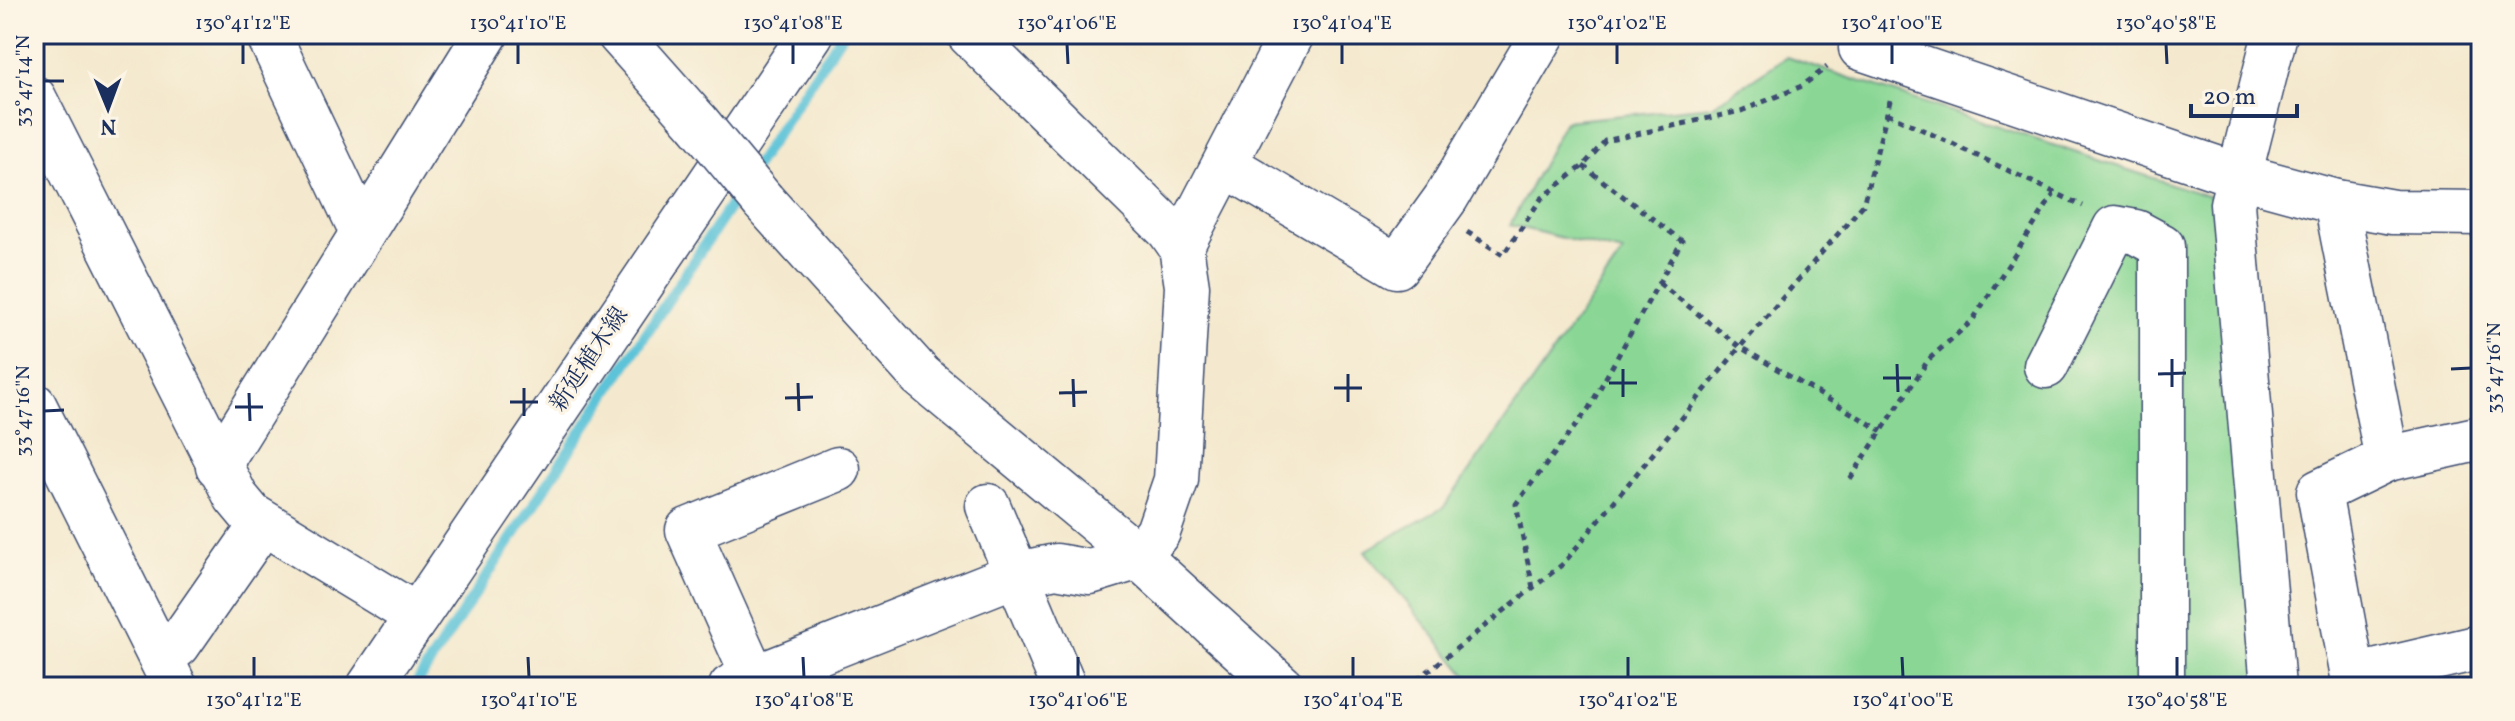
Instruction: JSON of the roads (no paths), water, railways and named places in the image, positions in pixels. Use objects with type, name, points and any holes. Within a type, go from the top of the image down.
[{"type":"street","points":[[268,34],[362,232]]},
{"type":"street","points":[[218,466],[486,34]]},
{"type":"street","points":[[619,34],[763,201],[921,376],[1139,557],[1282,687]]},
{"type":"street","name":"新延植木線","points":[[369,687],[811,34]]},
{"type":"street","points":[[838,469],[688,530],[748,684],[1017,574],[1056,566],[1090,572],[1139,557],[1158,532],[1176,480],[1187,286],[1181,247],[1161,221],[969,34]]},
{"type":"street","points":[[1181,247],[1292,34]]},
{"type":"street","points":[[1226,165],[1397,266],[1435,213],[1543,34]]},
{"type":"street","points":[[2273,687],[2232,204],[2275,34]]},
{"type":"street","points":[[1862,41],[1902,62],[2237,175],[2336,202],[2393,212],[2481,213]]},
{"type":"street","points":[[34,98],[236,497],[263,523],[417,616]]},
{"type":"street","points":[[2336,202],[2387,459]]},
{"type":"street","points":[[2046,366],[2115,228],[2136,232],[2162,246],[2162,687]]},
{"type":"street","points":[[34,405],[168,672]]},
{"type":"street","points":[[2481,438],[2387,459],[2319,492],[2354,682],[2481,647]]},
{"type":"street","points":[[988,506],[1064,687]]},
{"type":"street","points":[[168,672],[178,645],[263,523]]},
{"type":"waterway","points":[[750,174],[842,34]]},
{"type":"waterway","points":[[414,687],[741,189]]}]
